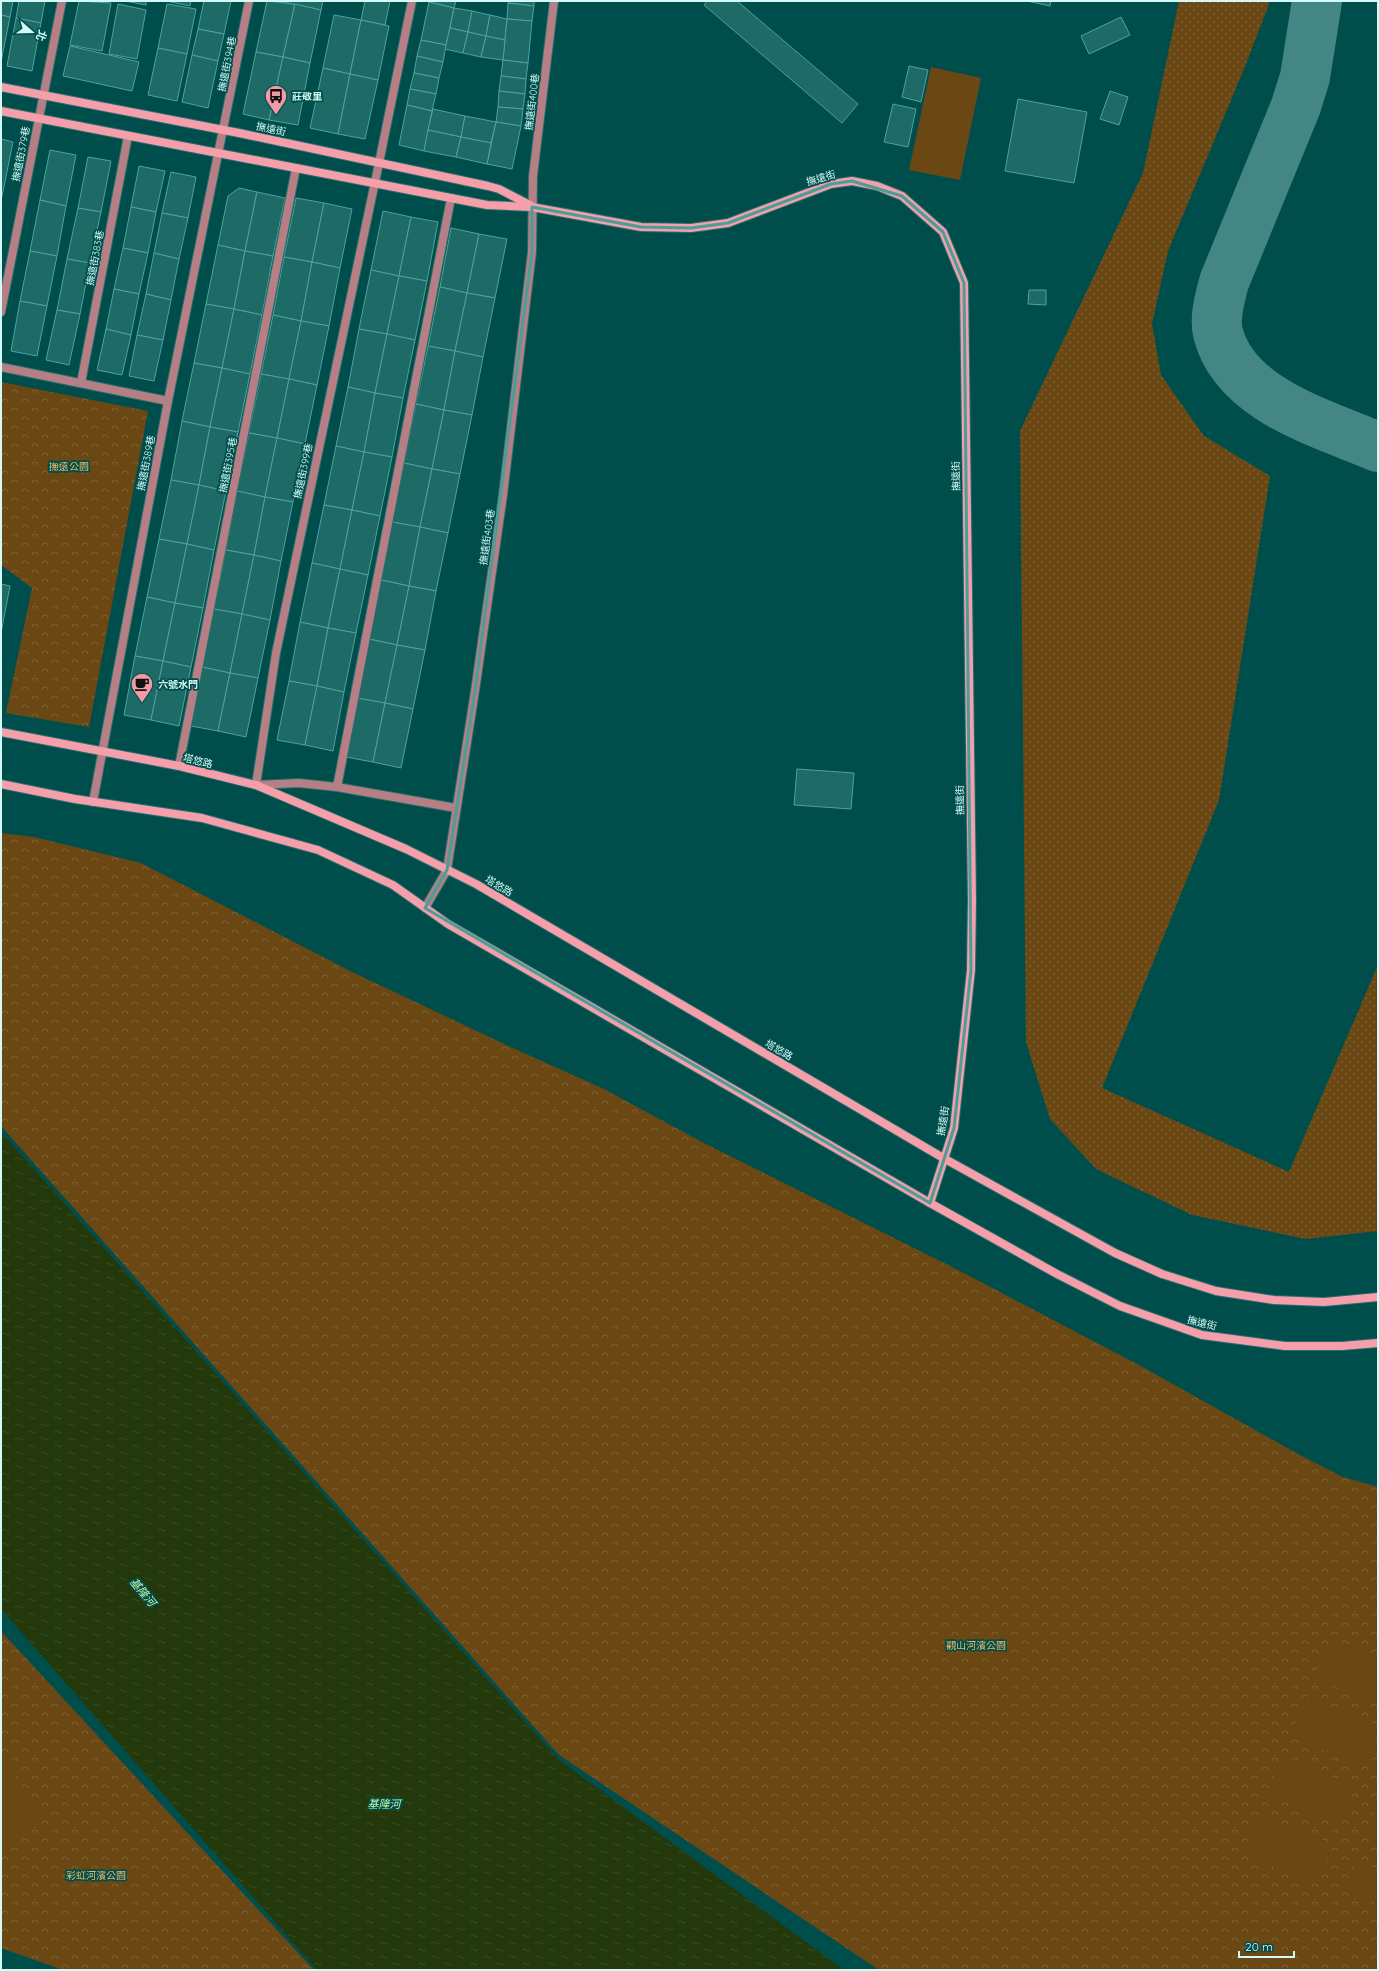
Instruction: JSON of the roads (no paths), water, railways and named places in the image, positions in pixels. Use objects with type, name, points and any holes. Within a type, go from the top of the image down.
[{"type":"main road","name":"撫遠街","points":[[1,87],[224,130],[488,186],[499,189],[532,206]]},
{"type":"main road","name":"撫遠街","points":[[1,111],[496,207],[532,206],[641,227],[691,228],[728,223],[831,184],[852,181],[877,186],[902,196],[943,232],[964,283],[972,900],[971,970],[954,1128],[930,1203],[1057,1274],[1120,1306],[1202,1335],[1284,1346],[1342,1346],[1378,1343]]},
{"type":"main road","name":"塔悠路","points":[[1,732],[179,766],[256,785],[406,849],[476,884],[945,1159]]},
{"type":"main road","points":[[1,784],[93,802],[202,818],[318,850],[393,885],[448,924],[930,1203]]},
{"type":"main road","points":[[945,1159],[1114,1253],[1162,1274],[1216,1291],[1274,1300],[1324,1302],[1378,1297]]},
{"type":"street","name":"撫遠街379巷","points":[[1,312],[62,1]]},
{"type":"street","name":"撫遠街394巷","points":[[224,130],[249,1]]},
{"type":"street","points":[[380,163],[412,1]]},
{"type":"street","name":"撫遠街400巷","points":[[532,206],[533,176],[554,1]]},
{"type":"street","name":"撫遠街389巷","points":[[93,802],[168,401],[224,130]]},
{"type":"street","name":"撫遠街383巷","points":[[81,383],[128,136]]},
{"type":"street","name":"撫遠街399巷","points":[[256,785],[276,653],[380,163]]},
{"type":"street","name":"撫遠街395巷","points":[[179,766],[296,168]]},
{"type":"street","points":[[337,787],[451,198]]},
{"type":"street","name":"撫遠街403巷","points":[[447,870],[475,691],[503,495],[533,245],[532,206]]},
{"type":"street","points":[[1,367],[168,401]]},
{"type":"street","points":[[256,785],[299,783],[337,787],[456,808]]},
{"type":"street","points":[[424,908],[447,870]]},
{"type":"water","name":"基隆河","points":[[1,1132],[558,1759],[844,1970],[317,1970],[1,1609]]},
{"type":"place","name":"莊敬里","points":[[276,116]]},
{"type":"place","name":"六號水門","points":[[142,704]]},
{"type":"park label","name":"撫遠公園","points":[[69,466]]},
{"type":"park label","name":"觀山河濱公園","points":[[976,1645]]},
{"type":"park label","name":"彩虹河濱公園","points":[[96,1875]]}]
